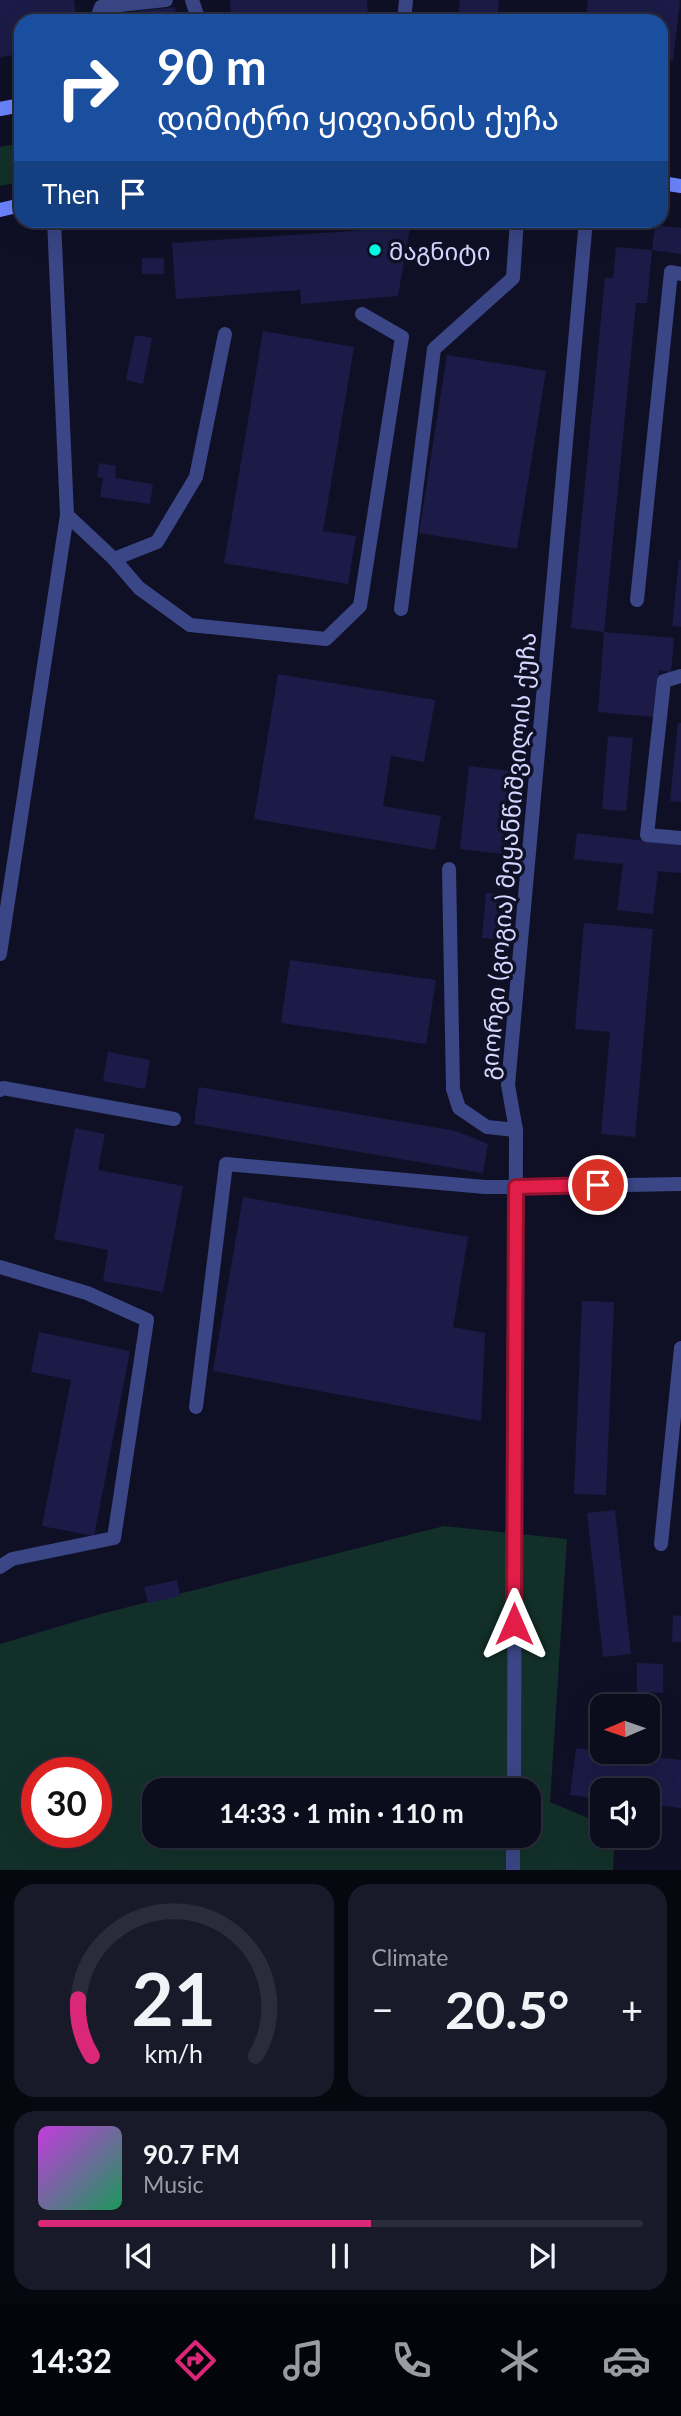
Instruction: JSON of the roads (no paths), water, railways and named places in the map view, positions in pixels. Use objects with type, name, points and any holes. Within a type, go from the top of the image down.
[{"type":"street","points":[[98,14],[101,6],[166,0]]},
{"type":"street","points":[[0,954],[67,515],[54,228]]},
{"type":"street","points":[[401,609],[434,349],[513,278],[516,228]]},
{"type":"street","name":"გიორგი (გოგია) მეყანწიშვილის ქუჩა","points":[[514,1778],[516,1130],[508,1085],[585,228]]},
{"type":"street","points":[[636,600],[671,272],[681,274]]},
{"type":"street","points":[[67,515],[114,559],[139,588],[190,625],[326,639],[360,606],[402,337],[362,314]]},
{"type":"street","points":[[114,559],[157,542],[196,477],[225,334]]},
{"type":"street","points":[[681,676],[664,681],[647,835],[681,838]]},
{"type":"street","points":[[449,869],[453,1089],[459,1108],[487,1127],[516,1130]]},
{"type":"street","points":[[0,1090],[3,1088],[174,1119]]},
{"type":"street","points":[[196,1407],[226,1164],[485,1188],[681,1184]]},
{"type":"street","points":[[0,1267],[87,1293],[147,1320],[114,1538],[12,1559],[0,1567]]},
{"type":"street","points":[[661,1545],[681,1348]]},
{"type":"street","points":[[513,1848],[513,1870]]},
{"type":"place","name":"მაგნიტი","points":[[375,250]]}]
